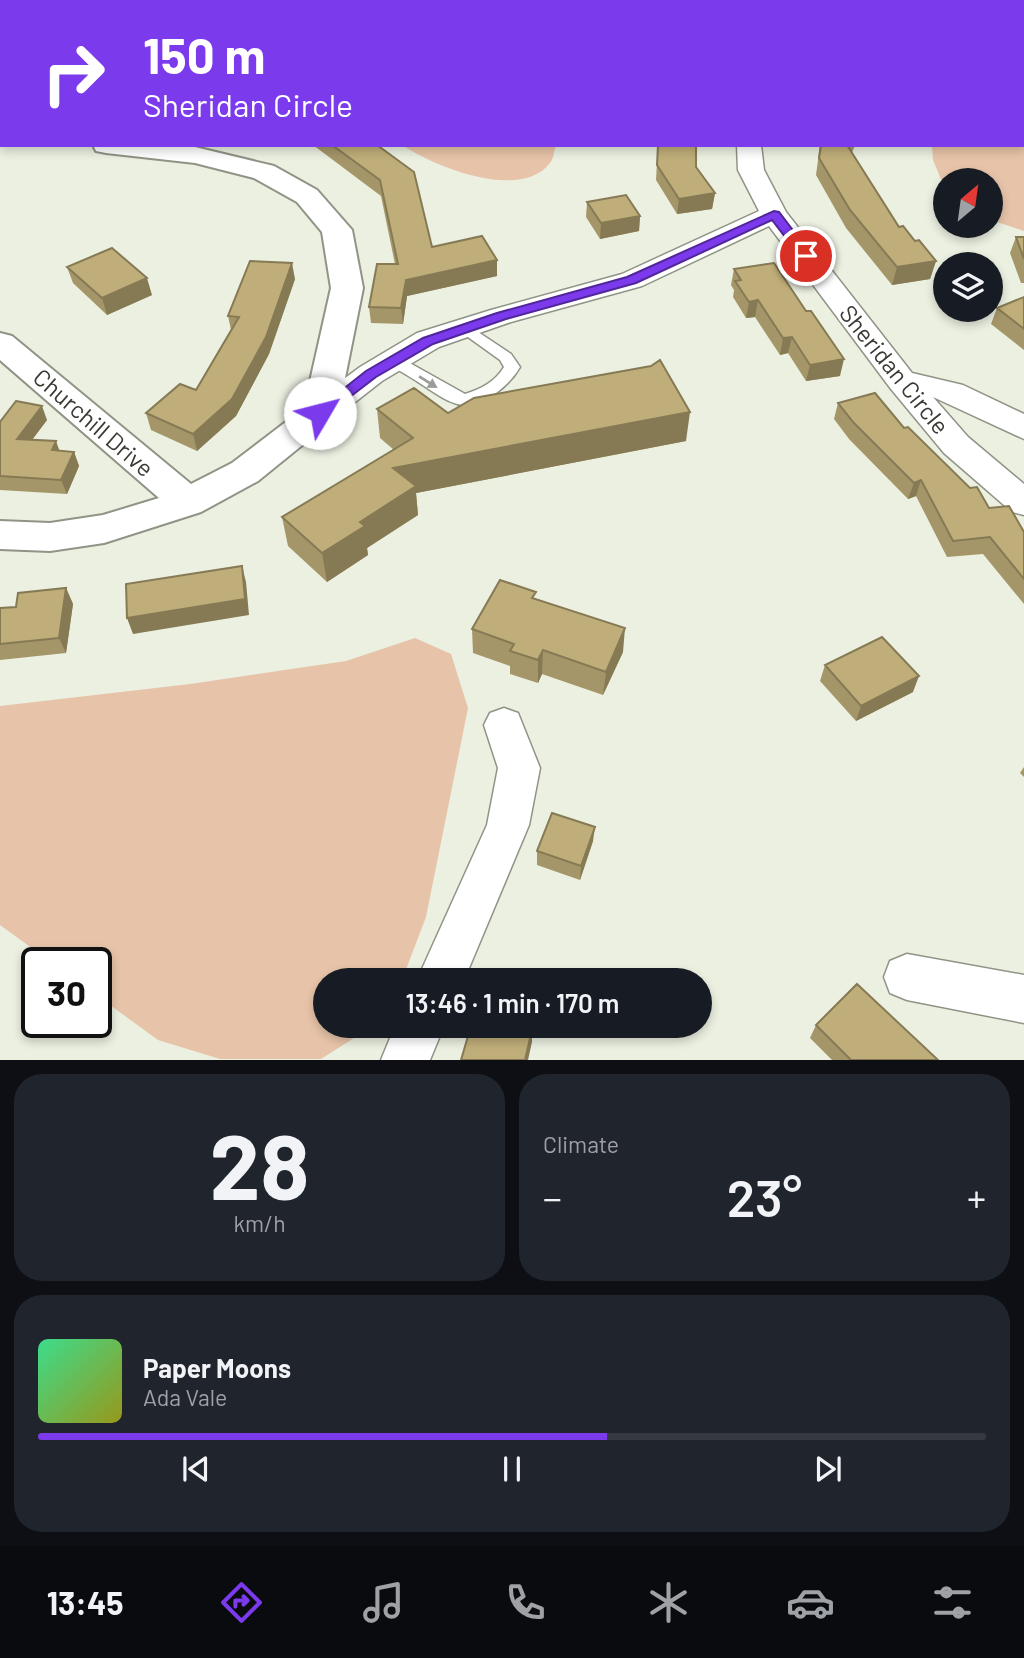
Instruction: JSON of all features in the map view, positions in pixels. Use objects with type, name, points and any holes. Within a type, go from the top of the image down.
[{"type":"street","points":[[124,147],[195,155],[264,172],[307,196],[337,230],[347,288],[320,413]]},
{"type":"street","name":"Sheridan Circle","points":[[749,147],[751,170],[774,215],[902,382],[956,445],[1024,503]]},
{"type":"street","points":[[0,535],[50,537],[104,529],[188,502],[245,472],[371,374],[428,341],[501,316],[632,280],[774,215]]},
{"type":"street","name":"Churchill Drive","points":[[0,342],[188,502]]},
{"type":"street","points":[[902,382],[933,385],[960,393],[1024,429]]},
{"type":"street","points":[[445,968],[508,825],[519,768],[504,724]]},
{"type":"street","points":[[907,977],[1024,999]]},
{"type":"street","points":[[405,1059],[415,1038]]},
{"type":"lane","points":[[394,360],[445,392],[464,400],[480,395],[507,379],[512,367],[506,357],[466,329]]},
{"type":"shaded area","points":[[406,147],[555,147],[551,162],[536,174],[519,180],[476,176]]},
{"type":"shaded area","points":[[932,147],[1024,147],[1024,231],[1003,224],[1003,168],[936,168]]},
{"type":"shaded area","points":[[415,638],[451,654],[468,708],[426,917],[407,968],[313,968],[313,1038],[354,1038],[321,1059],[220,1059],[158,1040],[112,1007],[112,947],[30,947],[0,925],[0,706],[190,684],[346,661]]},
{"type":"building","points":[[335,147],[380,147],[414,172],[432,247],[482,236],[497,260],[406,280],[401,308],[369,307],[377,264],[398,264],[380,180]]},
{"type":"building","points":[[658,147],[696,147],[696,167],[715,193],[679,199],[657,165]]},
{"type":"building","points":[[821,147],[848,147],[899,227],[903,226],[915,241],[919,240],[933,257],[933,261],[897,267],[850,210],[819,158]]},
{"type":"building","points":[[626,195],[640,216],[601,223],[587,202]]},
{"type":"building","points":[[1016,237],[1024,237],[1024,259]]},
{"type":"building","points":[[112,248],[147,278],[102,298],[67,267]]},
{"type":"building","points":[[250,261],[292,263],[266,337],[232,399],[193,434],[146,413],[180,384],[196,390],[239,317],[228,316]]},
{"type":"building","points":[[774,263],[806,311],[811,311],[844,359],[810,365],[792,337],[783,338],[758,300],[749,302],[735,281],[741,280],[734,269]]},
{"type":"building","points":[[1024,297],[1024,329],[1003,313],[1003,306]]},
{"type":"building","points":[[660,360],[690,412],[393,468],[416,486],[360,522],[365,526],[322,553],[282,517],[413,438],[377,409],[414,388],[448,413],[474,398],[651,366]]},
{"type":"building","points":[[875,393],[904,428],[908,427],[970,488],[977,487],[989,508],[1009,506],[1024,532],[1024,579],[990,537],[953,541],[921,480],[914,483],[854,423],[838,403]]},
{"type":"building","points":[[16,401],[42,406],[17,439],[56,441],[52,450],[74,452],[61,480],[0,476],[0,422]]},
{"type":"building","points":[[242,566],[245,599],[127,618],[126,584]]},
{"type":"building","points":[[500,580],[536,592],[532,598],[625,628],[606,672],[543,650],[538,660],[510,651],[514,644],[472,629]]},
{"type":"building","points":[[66,588],[59,638],[0,644],[0,608],[16,607],[18,593]]},
{"type":"building","points":[[882,637],[919,676],[861,706],[825,665]]},
{"type":"building","points":[[552,813],[595,827],[581,866],[537,851]]},
{"type":"building","points":[[857,984],[938,1060],[851,1060],[816,1025]]},
{"type":"building","points":[[467,1038],[530,1038],[525,1060],[461,1060]]},
{"type":"route","points":[[320,413],[371,374],[428,341],[501,316],[632,280],[774,215],[806,256]]}]
